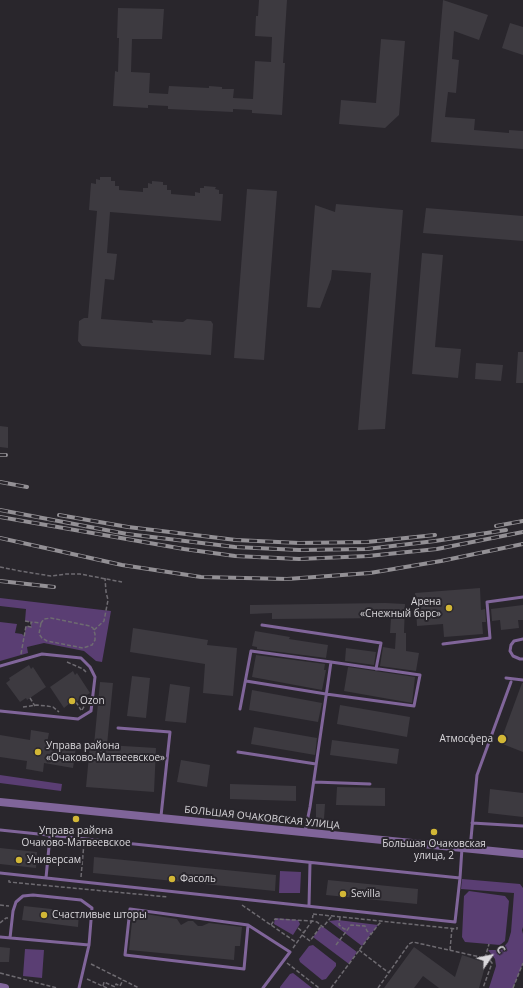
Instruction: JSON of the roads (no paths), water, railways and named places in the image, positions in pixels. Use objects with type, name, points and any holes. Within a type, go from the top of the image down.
[{"type":"street","name":"БОЛЬШАЯ ОЧАКОВСКАЯ УЛИЦА","points":[[0,802],[523,854]]},
{"type":"street","points":[[0,987],[5,988]]},
{"type":"lane","points":[[443,644],[490,638],[487,602],[523,597]]},
{"type":"lane","points":[[262,625],[380,642],[376,669]]},
{"type":"lane","points":[[523,639],[514,641],[511,645],[510,651],[514,656],[523,659]]},
{"type":"lane","points":[[240,710],[251,651],[420,675],[414,706],[246,681]]},
{"type":"lane","points":[[0,666],[42,654],[81,658],[90,667],[95,678],[90,711],[78,719],[0,711]]},
{"type":"lane","points":[[305,832],[314,782],[331,662]]},
{"type":"lane","points":[[506,678],[523,680]]},
{"type":"lane","points":[[0,873],[455,922],[460,878],[472,822],[478,771],[511,682]]},
{"type":"lane","points":[[118,728],[170,732],[161,818]]},
{"type":"lane","points":[[238,752],[316,764]]},
{"type":"lane","points":[[314,782],[370,784]]},
{"type":"lane","points":[[472,822],[523,826]]},
{"type":"lane","points":[[0,830],[460,878]]},
{"type":"lane","points":[[46,878],[50,836]]},
{"type":"lane","points":[[309,906],[310,862]]},
{"type":"lane","points":[[10,938],[12,918],[16,902],[23,896],[33,895],[81,900],[92,908],[89,945],[79,988]]},
{"type":"lane","points":[[248,925],[244,969],[125,954],[130,909],[248,925],[290,952],[263,988]]},
{"type":"lane","points":[[0,938],[89,945]]},
{"type":"railway","points":[[0,455],[6,455]]},
{"type":"railway","points":[[0,482],[27,487]]},
{"type":"railway","points":[[0,510],[127,534],[235,547],[299,550],[367,549],[435,541],[506,530]]},
{"type":"railway","points":[[59,515],[128,527],[236,540],[299,543],[367,542],[435,535]]},
{"type":"railway","points":[[0,517],[184,549],[235,556],[299,559],[368,556],[437,549],[523,532]]},
{"type":"railway","points":[[496,526],[523,521]]},
{"type":"railway","points":[[0,538],[122,565],[201,577],[287,579],[370,573],[441,561],[523,544]]},
{"type":"railway","points":[[0,581],[54,587]]},
{"type":"place","name":"Арена «Снежный барс»","points":[[449,608]]},
{"type":"place","name":"Ozon","points":[[72,701]]},
{"type":"place","name":"Атмосфера","points":[[502,739]]},
{"type":"place","name":"Управа района «Очаково-Матвеевское»","points":[[38,752]]},
{"type":"place","name":"Управа района Очаково-Матвеевское","points":[[76,819]]},
{"type":"place","name":"Большая Очаковская улица, 2","points":[[434,832]]},
{"type":"place","name":"Универсам","points":[[19,860]]},
{"type":"place","name":"Фасоль","points":[[172,879]]},
{"type":"place","name":"Sevilla","points":[[343,894]]},
{"type":"place","name":"Счастливые шторы","points":[[44,915]]}]
